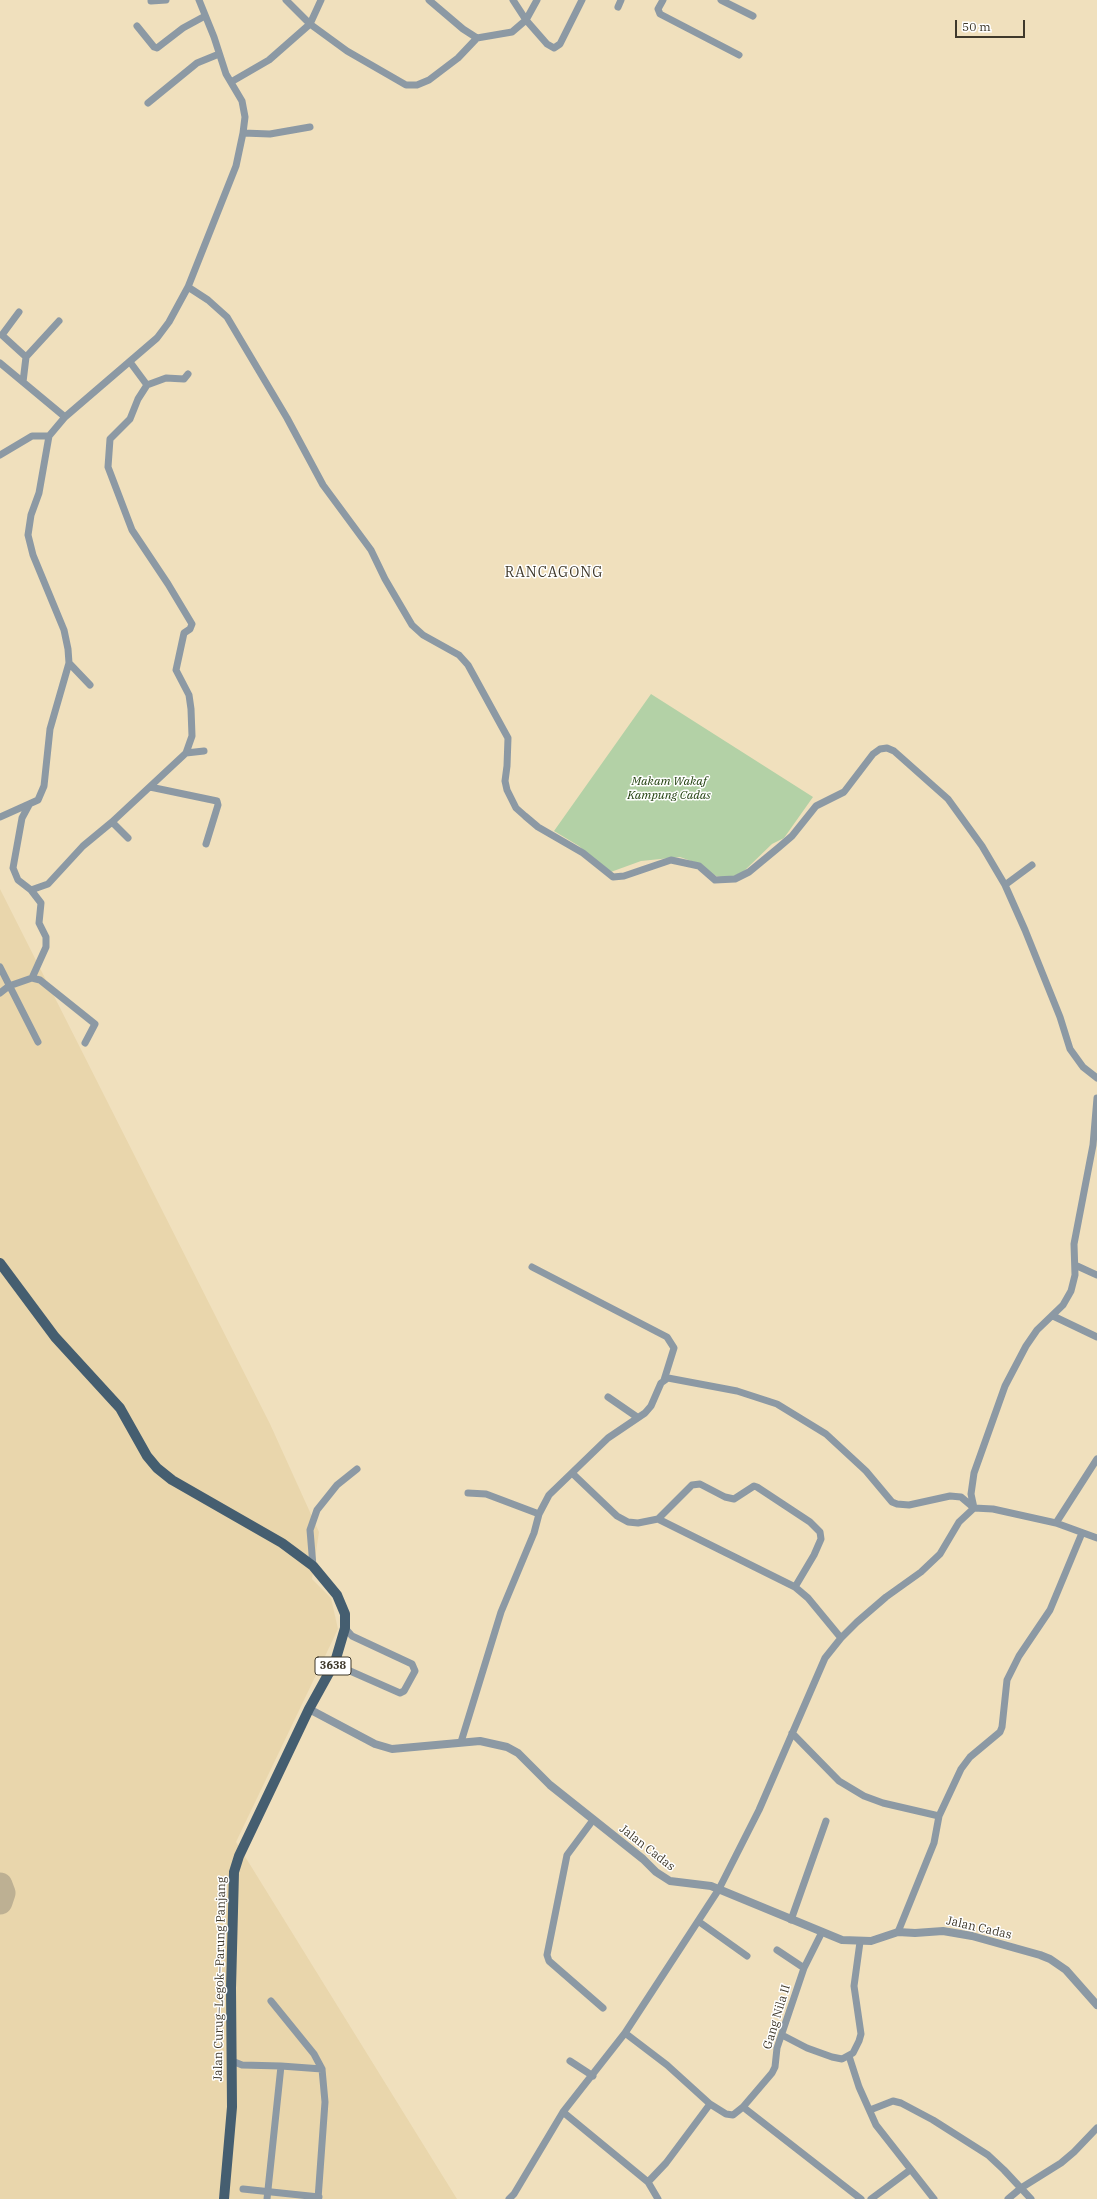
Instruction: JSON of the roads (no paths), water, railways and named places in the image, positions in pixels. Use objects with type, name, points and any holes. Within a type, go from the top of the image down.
[{"type":"main road","name":"Jalan Curug–Legok–Parung Panjang","points":[[0,1263],[55,1337],[120,1408],[147,1456],[157,1468],[172,1480],[282,1543],[313,1566],[337,1595],[345,1614],[345,1628],[335,1662],[309,1708],[239,1856],[234,1872],[231,1988],[232,2107],[224,2199]]},
{"type":"street","points":[[151,1],[166,0]]},
{"type":"street","points":[[0,817],[38,800],[44,786],[50,729],[69,664],[64,630],[33,555],[28,535],[31,515],[39,493],[49,436],[65,417],[157,338],[165,328],[188,287],[230,187],[243,133],[245,117],[242,101],[226,74],[214,37],[199,0]]},
{"type":"street","points":[[286,0],[310,24],[347,51],[406,85],[417,85],[429,80],[458,58],[477,38],[512,32],[526,20],[537,0]]},
{"type":"street","points":[[231,82],[269,60],[310,24],[321,0]]},
{"type":"street","points":[[429,0],[463,29],[477,38]]},
{"type":"street","points":[[513,0],[526,20],[550,46],[556,47],[582,0]]},
{"type":"street","points":[[663,0],[658,10],[660,14],[739,55]]},
{"type":"street","points":[[721,0],[753,16]]},
{"type":"street","points":[[137,26],[154,47],[157,48],[183,28],[205,16]]},
{"type":"street","points":[[148,103],[197,63],[219,54]]},
{"type":"street","points":[[243,133],[270,134],[310,127]]},
{"type":"street","points":[[188,287],[208,300],[231,323],[284,412],[323,486],[371,550],[385,579],[412,624],[423,635],[459,655],[468,665],[508,738],[508,759],[505,781],[509,797],[516,808],[538,827],[583,853],[613,877],[624,876],[671,860],[699,866],[715,880],[735,879],[750,872],[792,836],[816,806],[844,792],[873,754],[880,749],[887,748],[894,751],[948,799],[982,846],[1005,884],[1060,1017],[1070,1049],[1083,1067],[1097,1078]]},
{"type":"street","points":[[19,312],[2,335],[26,357]]},
{"type":"street","points":[[23,382],[26,357],[59,321]]},
{"type":"street","points":[[130,362],[147,385]]},
{"type":"street","points":[[0,363],[65,417]]},
{"type":"street","points":[[31,890],[48,884],[83,846],[150,788],[186,753],[192,736],[189,695],[176,670],[184,633],[190,629],[192,624],[168,584],[132,530],[108,467],[110,439],[130,419],[138,399],[147,385],[166,378],[184,379],[188,374]]},
{"type":"street","points":[[0,455],[32,436],[49,436]]},
{"type":"street","points":[[69,664],[90,685]]},
{"type":"street","points":[[186,753],[204,751]]},
{"type":"street","points":[[150,788],[217,801],[218,805],[206,844]]},
{"type":"street","points":[[29,805],[22,818],[13,868],[18,880],[31,890],[41,903],[39,923],[46,943],[45,952],[32,978]]},
{"type":"street","points":[[112,822],[128,838]]},
{"type":"street","points":[[1005,884],[1032,865]]},
{"type":"street","points":[[0,967],[38,1042]]},
{"type":"street","points":[[0,993],[9,986],[32,978],[40,980],[95,1024],[94,1029],[86,1043]]},
{"type":"street","points":[[974,1508],[971,1494],[974,1473],[1005,1386],[1026,1346],[1037,1330],[1053,1316],[1071,1291],[1075,1274],[1074,1244],[1093,1144],[1097,1098]]},
{"type":"street","points":[[1075,1265],[1097,1276]]},
{"type":"street","points":[[461,1742],[501,1612],[534,1533],[539,1514],[549,1495],[608,1438],[645,1413],[664,1380],[674,1348],[668,1337],[532,1267]]},
{"type":"street","points":[[1053,1316],[1097,1337]]},
{"type":"street","points":[[664,1380],[672,1379],[737,1391],[777,1404],[826,1434],[866,1471],[892,1502],[909,1505],[950,1496],[961,1497],[974,1508],[993,1509],[1056,1523],[1082,1534],[1097,1538]]},
{"type":"street","points":[[608,1397],[637,1417]]},
{"type":"street","points":[[1056,1523],[1097,1458]]},
{"type":"street","points":[[313,1566],[310,1530],[317,1510],[338,1485],[357,1469]]},
{"type":"street","points":[[572,1473],[617,1516],[628,1522],[638,1523],[658,1519],[692,1485],[700,1484],[721,1495],[734,1499],[745,1494],[752,1488],[757,1487],[810,1522],[820,1532],[821,1539],[795,1587]]},
{"type":"street","points":[[468,1493],[486,1494],[539,1514]]},
{"type":"street","points":[[509,2199],[514,2194],[563,2112],[593,2076],[625,2032],[719,1889],[759,1810],[825,1658],[841,1638],[886,1597],[921,1572],[940,1554],[959,1522],[974,1508]]},
{"type":"street","points":[[658,1519],[795,1587],[808,1598],[841,1638]]},
{"type":"street","points":[[898,1932],[929,1856],[939,1816],[961,1770],[970,1757],[1000,1732],[1002,1727],[1008,1680],[1019,1656],[1050,1610],[1082,1534]]},
{"type":"street","points":[[335,1662],[341,1667],[400,1693],[404,1691],[415,1671],[412,1664],[352,1636],[345,1628]]},
{"type":"street","name":"Jalan Cadas","points":[[309,1708],[385,1748],[398,1749],[461,1742],[494,1743],[518,1753],[550,1785],[664,1878],[677,1883],[702,1884],[719,1889],[812,1930],[822,1932],[842,1940],[860,1942],[883,1938],[898,1932],[955,1932],[1050,1959],[1066,1970],[1097,2005]]},
{"type":"street","points":[[792,1733],[839,1781],[864,1796],[883,1803],[939,1816]]},
{"type":"street","points":[[593,1820],[567,1855],[547,1955],[549,1961],[603,2008]]},
{"type":"street","points":[[791,1920],[826,1821]]},
{"type":"street","points":[[698,1921],[747,1956]]},
{"type":"street","name":"Gang Nila II","points":[[743,2107],[774,2070],[776,2053],[804,1968],[822,1932]]},
{"type":"street","points":[[782,2035],[806,2048],[842,2059],[849,2056],[857,2047],[861,2034],[854,1986],[860,1942]]},
{"type":"street","points":[[777,1950],[804,1968]]},
{"type":"street","points":[[243,2189],[319,2198],[325,2102],[322,2069],[314,2054],[271,2001]]},
{"type":"street","points":[[625,2032],[667,2065],[710,2104],[729,2115],[743,2107],[860,2199]]},
{"type":"street","points":[[849,2056],[859,2088],[886,2139],[934,2199]]},
{"type":"street","points":[[232,2061],[242,2065],[322,2069]]},
{"type":"street","points":[[570,2061],[593,2076]]},
{"type":"street","points":[[267,2199],[281,2066]]},
{"type":"street","points":[[870,2110],[893,2101],[901,2103],[934,2120],[988,2156],[1031,2199]]},
{"type":"street","points":[[648,2182],[666,2162],[710,2104]]},
{"type":"street","points":[[563,2112],[648,2182],[658,2199]]},
{"type":"street","points":[[1008,2199],[1021,2188],[1061,2163],[1097,2128]]},
{"type":"street","points":[[871,2199],[910,2170]]},
{"type":"district","name":"RANCAGONG","points":[[554,573]]},
{"type":"park label","name":"Makam Wakaf Kampung Cadas","points":[[669,789]]}]
